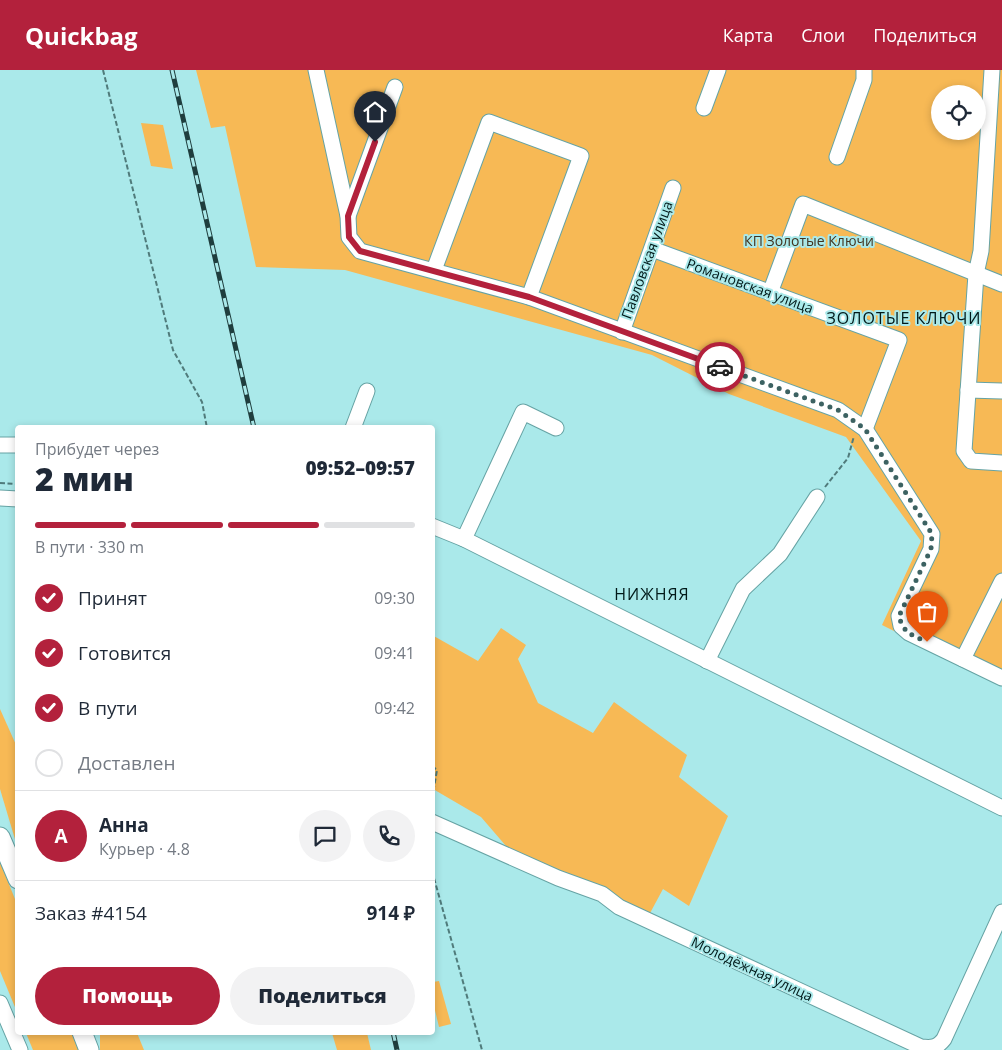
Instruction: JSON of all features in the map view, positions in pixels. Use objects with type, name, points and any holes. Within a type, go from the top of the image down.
[{"type":"main road","points":[[0,838],[15,872]]},
{"type":"main road","points":[[83,1035],[89,1050]]},
{"type":"street","points":[[316,70],[348,216],[349,237],[360,251],[529,297],[838,410],[862,428],[932,534],[931,549],[899,616],[902,626],[909,633],[1002,678]]},
{"type":"street","points":[[704,108],[718,70]]},
{"type":"street","points":[[837,156],[864,80],[864,70]]},
{"type":"street","points":[[992,70],[981,251],[976,274],[964,451],[971,461],[1002,463]]},
{"type":"street","points":[[348,216],[395,87]]},
{"type":"street","points":[[434,270],[489,122],[581,156],[529,297]]},
{"type":"street","name":"Павловская улица","points":[[622,332],[673,188]]},
{"type":"street","points":[[770,293],[803,204],[1002,284]]},
{"type":"street","name":"Романовская улица","points":[[652,250],[899,340],[862,428]]},
{"type":"street","points":[[968,390],[1002,391]]},
{"type":"street","points":[[355,425],[367,391]]},
{"type":"street","points":[[464,539],[523,412],[556,428]]},
{"type":"street","points":[[0,444],[15,445]]},
{"type":"street","points":[[707,661],[743,589],[780,554],[817,497]]},
{"type":"street","points":[[0,498],[15,499]]},
{"type":"street","points":[[435,527],[464,539],[1002,808]]},
{"type":"street","points":[[963,659],[1002,581]]},
{"type":"street","name":"Молодёжная улица","points":[[435,823],[558,878],[602,894],[619,907],[921,1047],[931,1048],[939,1046],[944,1039],[1002,912]]},
{"type":"street","points":[[0,1002],[20,1050]]},
{"type":"path","points":[[103,70],[174,350],[202,402],[206,425]]},
{"type":"path","points":[[817,497],[848,458],[852,440],[862,428]]},
{"type":"path","points":[[0,483],[15,484]]},
{"type":"path","points":[[435,768],[437,770],[435,782]]},
{"type":"path","points":[[435,881],[482,1050]]},
{"type":"green space","name":"КП Золотые Ключи","points":[[196,70],[1002,70],[1002,685],[882,625],[921,541],[846,437],[729,394],[652,355],[345,270],[256,267],[225,126],[211,128]]},
{"type":"green space","points":[[141,123],[163,125],[173,169],[151,166]]},
{"type":"green space","points":[[501,628],[526,645],[518,659],[538,703],[593,733],[614,702],[687,755],[679,777],[728,816],[689,906],[663,889],[649,915],[506,846],[481,817],[435,790],[435,637],[478,661]]},
{"type":"green space","points":[[0,709],[15,743],[15,839],[0,789]]},
{"type":"green space","points":[[0,862],[15,899],[15,1007],[0,971]]},
{"type":"green space","points":[[439,981],[451,1024],[439,1027],[435,1010],[435,982]]},
{"type":"green space","points":[[27,1035],[73,1035],[79,1050],[33,1050]]},
{"type":"green space","points":[[100,1035],[138,1035],[144,1050],[100,1050]]},
{"type":"green space","points":[[333,1035],[367,1035],[371,1050],[337,1050]]},
{"type":"railway","points":[[172,70],[253,425]]},
{"type":"railway","points":[[394,1035],[397,1050]]},
{"type":"way so far","points":[[720,367],[838,410],[865,429],[932,534],[931,549],[899,616],[902,626],[909,633],[927,642]]},
{"type":"district","name":"ЗОЛОТЫЕ КЛЮЧИ","points":[[904,318]]},
{"type":"district","name":"НИЖНЯЯ","points":[[652,594]]},
{"type":"route","points":[[375,142],[348,216],[349,237],[360,251],[529,297],[720,367]]}]
